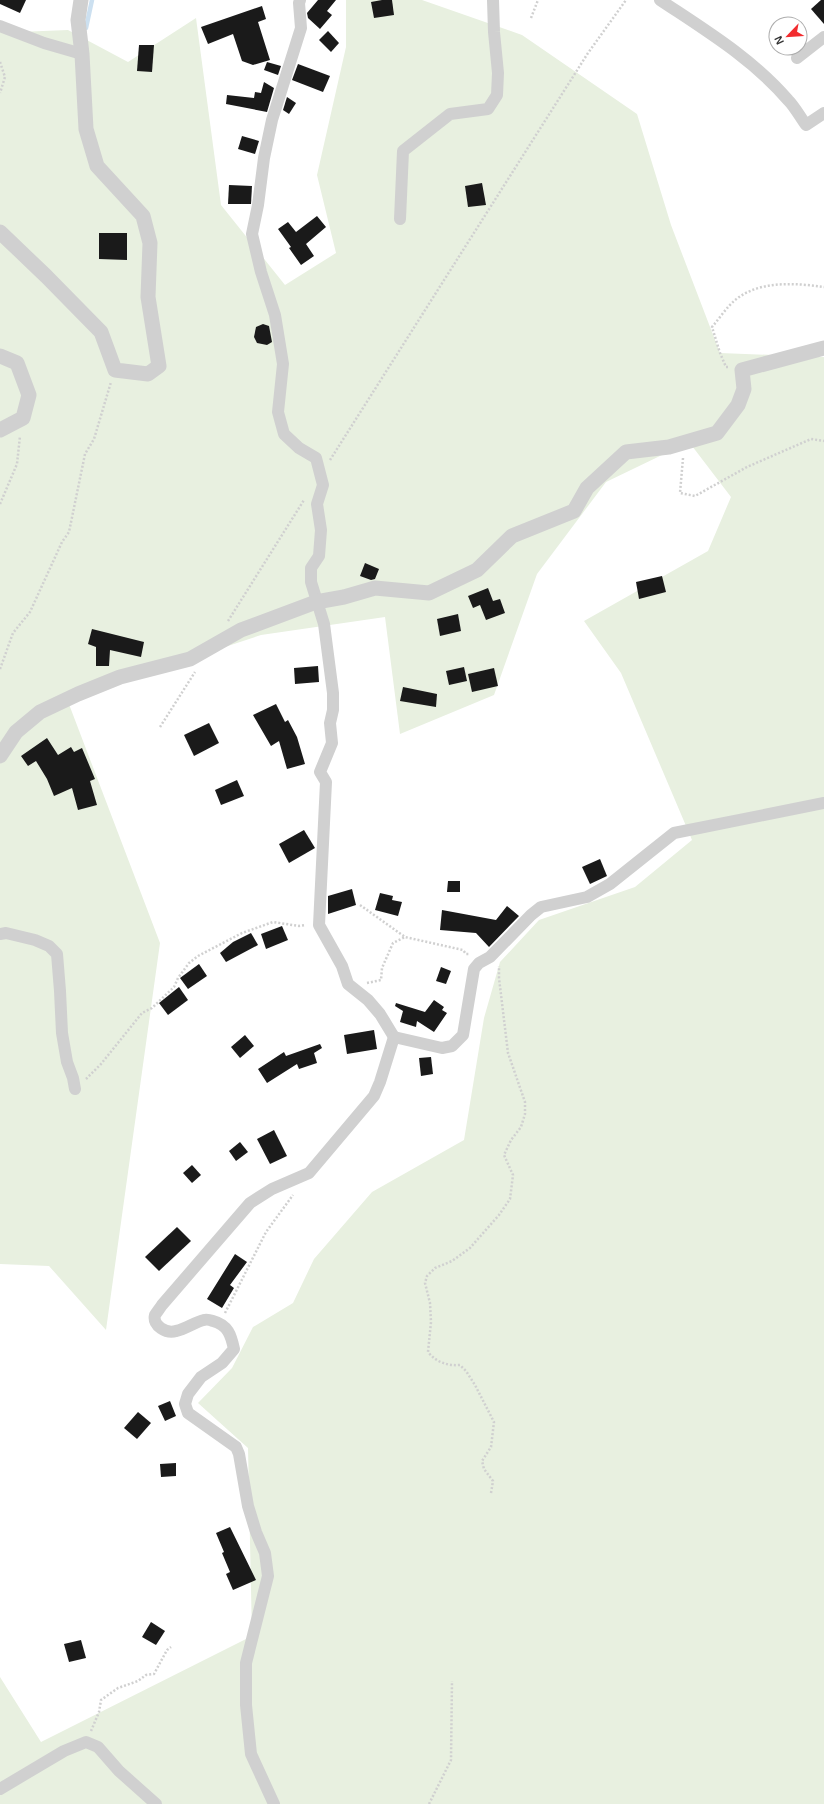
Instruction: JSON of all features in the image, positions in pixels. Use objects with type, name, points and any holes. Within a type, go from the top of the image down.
[{"type":"street","points":[[0,232],[101,332],[115,370],[148,374],[159,366],[148,296],[150,243],[143,216],[97,166],[86,129],[82,54],[78,20],[82,0]]},
{"type":"street","points":[[300,0],[301,28],[272,120],[264,158],[258,205],[252,234],[261,272],[275,315],[283,364],[278,412],[284,434],[299,448],[316,458],[323,485],[317,504],[321,530],[319,556],[311,568],[311,582],[315,590],[316,602],[324,624],[333,694],[333,710],[330,723],[332,743],[324,758],[320,772],[326,782],[319,924],[342,966],[348,984],[368,1000],[394,1036],[442,1048],[452,1046],[463,1035],[474,969],[479,963],[490,957],[531,915],[541,907],[588,897],[610,884],[674,833],[824,803]]},
{"type":"street","points":[[400,219],[403,151],[450,114],[488,108],[497,95],[498,73],[493,0]]},
{"type":"street","points":[[660,0],[763,74],[789,100],[806,125],[824,113]]},
{"type":"street","points":[[0,26],[44,43],[82,54]]},
{"type":"street","points":[[797,58],[824,37]]},
{"type":"street","points":[[0,756],[16,732],[40,712],[78,694],[120,677],[190,659],[241,630],[316,602],[344,597],[375,588],[429,593],[477,570],[512,536],[574,511],[587,488],[626,452],[669,447],[717,433],[738,405],[744,389],[742,370],[824,348]]},
{"type":"street","points":[[0,356],[17,363],[29,395],[23,418],[0,430]]},
{"type":"street","points":[[0,934],[6,933],[35,940],[50,946],[57,954],[62,1033],[67,1062],[73,1078],[75,1089]]},
{"type":"street","points":[[274,1804],[251,1754],[246,1705],[246,1663],[268,1576],[265,1553],[256,1532],[248,1506],[239,1454],[236,1447],[188,1413],[185,1404],[188,1394],[201,1377],[222,1363],[234,1349],[231,1336],[227,1329],[220,1323],[206,1319],[170,1332],[158,1326],[155,1321],[155,1315],[162,1304],[250,1203],[272,1189],[309,1173],[374,1096],[380,1082],[394,1036]]},
{"type":"street","points":[[0,1789],[64,1752],[86,1742],[98,1747],[119,1771],[156,1804]]},
{"type":"path","points":[[531,18],[538,0]]},
{"type":"path","points":[[327,464],[588,53],[626,0]]},
{"type":"path","points":[[0,62],[6,77],[0,93]]},
{"type":"path","points":[[742,370],[726,367],[712,327],[734,300],[759,287],[795,284],[824,287]]},
{"type":"path","points":[[0,668],[13,632],[30,612],[62,542],[69,532],[84,454],[94,439],[115,370]]},
{"type":"path","points":[[0,504],[17,464],[23,418]]},
{"type":"path","points":[[689,442],[682,463],[680,493],[695,496],[746,467],[811,439],[824,441]]},
{"type":"path","points":[[225,626],[306,498]]},
{"type":"path","points":[[160,727],[199,666]]},
{"type":"path","points":[[360,905],[405,937],[463,950],[466,954],[490,957],[500,966],[499,978],[508,1053],[525,1102],[525,1114],[521,1127],[511,1140],[504,1155],[513,1175],[510,1199],[499,1215],[470,1248],[452,1261],[435,1268],[427,1276],[425,1283],[430,1304],[431,1322],[428,1352],[433,1357],[448,1366],[460,1365],[466,1371],[488,1407],[494,1422],[491,1447],[482,1461],[484,1469],[493,1481],[491,1493]]},
{"type":"path","points":[[75,1089],[101,1064],[142,1013],[152,1008],[174,987],[178,978],[189,963],[198,956],[242,933],[273,922],[299,926],[319,924]]},
{"type":"path","points":[[348,984],[376,982],[381,980],[382,968],[393,943],[405,937]]},
{"type":"path","points":[[220,1323],[266,1232],[295,1192]]},
{"type":"path","points":[[86,1742],[99,1712],[101,1700],[118,1688],[138,1681],[146,1675],[154,1674],[167,1650],[172,1647]]},
{"type":"path","points":[[429,1804],[450,1760],[452,1681]]},
{"type":"green space","points":[[346,0],[422,0],[522,35],[637,114],[671,225],[720,353],[824,357],[824,1804],[0,1804],[0,1677],[41,1742],[252,1636],[248,1448],[198,1403],[232,1368],[253,1327],[293,1303],[314,1259],[372,1192],[464,1140],[484,1018],[500,962],[539,920],[635,887],[692,840],[621,673],[584,621],[708,551],[731,497],[689,442],[606,482],[537,574],[494,695],[400,734],[385,617],[261,635],[67,699],[160,943],[106,1330],[49,1266],[0,1264],[0,21],[18,32],[68,30],[128,62],[196,18],[221,205],[285,285],[336,253],[317,175],[346,47]]},
{"type":"building","points":[[0,0],[26,0],[20,13],[0,4]]},
{"type":"building","points":[[318,0],[336,0],[327,11],[332,15],[320,29],[308,18],[307,13]]},
{"type":"building","points":[[392,0],[394,15],[374,18],[371,2]]},
{"type":"building","points":[[821,0],[824,0],[824,24],[811,9]]},
{"type":"building","points":[[262,6],[266,19],[258,22],[270,60],[253,65],[242,61],[233,34],[208,44],[201,27]]},
{"type":"building","points":[[328,31],[339,43],[331,52],[319,40]]},
{"type":"building","points":[[139,45],[154,45],[152,72],[137,71]]},
{"type":"building","points":[[267,62],[281,66],[278,75],[264,70]]},
{"type":"building","points":[[298,64],[330,76],[323,92],[292,80]]},
{"type":"building","points":[[264,82],[274,88],[267,112],[226,104],[227,95],[254,98],[255,92],[261,93]]},
{"type":"building","points":[[287,97],[296,103],[289,114],[283,110]]},
{"type":"building","points":[[242,136],[259,141],[255,154],[238,149]]},
{"type":"building","points":[[482,183],[486,205],[468,207],[465,186]]},
{"type":"building","points":[[229,185],[252,186],[251,204],[228,204]]},
{"type":"building","points":[[317,216],[326,227],[306,244],[314,256],[301,265],[289,248],[291,247],[278,229],[288,222],[296,232]]},
{"type":"building","points":[[99,233],[127,233],[127,260],[99,259]]},
{"type":"building","points":[[263,324],[269,326],[272,342],[267,345],[257,343],[254,337],[256,327]]},
{"type":"building","points":[[365,563],[379,569],[375,579],[371,580],[360,576]]},
{"type":"building","points":[[662,576],[666,592],[639,599],[636,582]]},
{"type":"building","points":[[488,588],[493,601],[500,599],[505,613],[486,620],[480,605],[473,608],[468,596]]},
{"type":"building","points":[[458,614],[461,631],[440,636],[437,619]]},
{"type":"building","points":[[92,629],[144,642],[141,657],[110,650],[109,666],[96,666],[96,647],[88,644]]},
{"type":"building","points":[[318,666],[319,682],[295,684],[294,668]]},
{"type":"building","points":[[464,667],[467,681],[449,685],[446,671]]},
{"type":"building","points":[[494,668],[498,686],[472,692],[468,674]]},
{"type":"building","points":[[403,687],[437,694],[436,707],[400,701]]},
{"type":"building","points":[[276,704],[285,722],[288,720],[297,737],[305,764],[287,769],[279,741],[271,746],[253,715]]},
{"type":"building","points":[[209,723],[219,743],[194,756],[184,735]]},
{"type":"building","points":[[47,738],[58,755],[71,747],[74,752],[82,748],[95,779],[90,781],[97,805],[78,810],[72,788],[54,796],[47,779],[36,761],[28,766],[21,756]]},
{"type":"building","points":[[237,780],[244,796],[221,805],[215,790]]},
{"type":"building","points":[[304,830],[315,848],[289,863],[279,844]]},
{"type":"building","points":[[600,859],[607,876],[590,884],[582,867]]},
{"type":"building","points":[[448,881],[460,881],[460,892],[447,892]]},
{"type":"building","points":[[352,889],[356,905],[328,914],[328,896]]},
{"type":"building","points":[[380,893],[393,896],[392,900],[402,902],[398,916],[375,910]]},
{"type":"building","points":[[507,906],[519,916],[489,947],[476,933],[440,930],[442,910],[496,920]]},
{"type":"building","points":[[282,926],[288,940],[266,949],[261,934]]},
{"type":"building","points":[[251,933],[258,945],[226,962],[220,953],[233,942]]},
{"type":"building","points":[[199,964],[207,976],[188,989],[180,978]]},
{"type":"building","points":[[441,967],[451,971],[446,984],[436,981]]},
{"type":"building","points":[[179,987],[188,1000],[168,1015],[159,1003]]},
{"type":"building","points":[[434,1000],[444,1007],[442,1010],[447,1013],[434,1032],[417,1021],[416,1027],[400,1022],[403,1011],[395,1006],[396,1003],[425,1012]]},
{"type":"building","points":[[374,1030],[377,1049],[347,1054],[344,1035]]},
{"type":"building","points":[[245,1035],[254,1046],[240,1058],[231,1047]]},
{"type":"building","points":[[320,1044],[322,1048],[314,1053],[317,1063],[299,1069],[297,1064],[267,1083],[258,1069],[284,1052],[286,1056]]},
{"type":"building","points":[[431,1057],[433,1074],[421,1076],[419,1058]]},
{"type":"building","points":[[274,1130],[287,1156],[270,1164],[257,1139]]},
{"type":"building","points":[[240,1142],[248,1152],[236,1161],[229,1151]]},
{"type":"building","points":[[192,1165],[201,1175],[192,1183],[183,1173]]},
{"type":"building","points":[[177,1227],[191,1241],[159,1271],[145,1257]]},
{"type":"building","points":[[235,1254],[247,1262],[230,1285],[234,1288],[222,1308],[207,1299]]},
{"type":"building","points":[[170,1401],[176,1416],[165,1421],[158,1406]]},
{"type":"building","points":[[138,1412],[151,1423],[137,1439],[124,1428]]},
{"type":"building","points":[[176,1463],[176,1476],[161,1477],[160,1464]]},
{"type":"building","points":[[230,1527],[256,1580],[233,1590],[226,1574],[230,1572],[216,1533]]},
{"type":"building","points":[[151,1622],[165,1631],[156,1645],[142,1637]]},
{"type":"building","points":[[81,1640],[86,1658],[69,1662],[64,1644]]},
{"type":"waterway","points":[[86,28],[92,0]]}]
